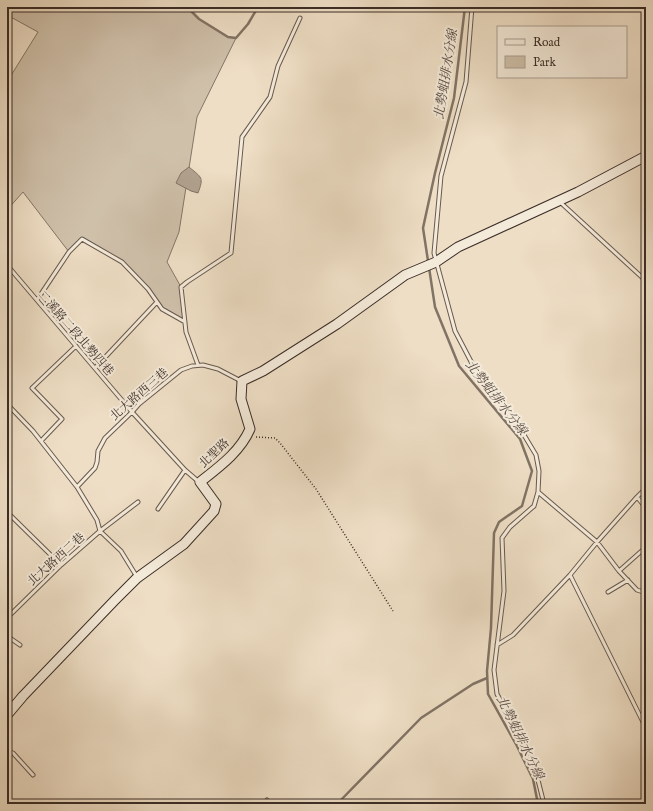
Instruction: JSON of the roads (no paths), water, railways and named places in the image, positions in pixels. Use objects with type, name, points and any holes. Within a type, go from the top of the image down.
[{"type":"street","points":[[242,381],[263,371],[337,324],[405,275],[431,264],[458,247],[578,192],[646,156]]},
{"type":"street","name":"北聖路","points":[[7,715],[28,690],[115,600],[138,578],[184,544],[214,511],[216,504],[200,482],[227,460],[246,437],[250,429],[241,399],[242,381]]},
{"type":"lane","points":[[472,7],[466,82],[441,176],[434,253],[431,264],[455,331],[476,371],[524,435],[536,455],[538,492],[534,506],[510,527],[502,538],[504,591],[494,670],[497,694],[533,760],[544,804]]},
{"type":"lane","points":[[198,365],[186,332],[181,287],[231,253],[242,137],[270,97],[278,66],[300,18]]},
{"type":"lane","points":[[558,201],[646,281]]},
{"type":"lane","points":[[37,300],[69,252],[82,239],[122,262],[148,289],[162,309],[185,322]]},
{"type":"lane","name":"二溪路二段北勢四巷","points":[[7,265],[132,412]]},
{"type":"lane","points":[[95,368],[157,302]]},
{"type":"lane","points":[[41,441],[62,419],[32,388],[76,346]]},
{"type":"lane","name":"北大路西三巷","points":[[77,487],[94,468],[97,462],[98,451],[104,438],[132,412],[138,404],[181,370],[192,366],[203,365],[218,369],[242,381]]},
{"type":"lane","points":[[7,404],[33,431],[77,487],[97,520],[100,531],[121,551],[138,578]]},
{"type":"lane","points":[[132,412],[185,470],[200,482]]},
{"type":"lane","points":[[158,509],[185,470]]},
{"type":"lane","points":[[497,645],[513,635],[570,575],[597,542],[646,488]]},
{"type":"lane","points":[[538,492],[597,542],[619,571],[637,590],[646,593]]},
{"type":"lane","points":[[637,497],[646,508]]},
{"type":"lane","name":"北大路西二巷","points":[[7,618],[61,565],[100,531],[138,502]]},
{"type":"lane","points":[[7,512],[61,565]]},
{"type":"lane","points":[[619,571],[646,547]]},
{"type":"lane","points":[[570,575],[644,724],[646,724]]},
{"type":"lane","points":[[608,592],[628,580]]},
{"type":"lane","points":[[7,636],[20,645]]},
{"type":"lane","points":[[7,751],[13,753],[33,775]]},
{"type":"lane","points":[[264,804],[267,800]]},
{"type":"waterway","points":[[187,7],[199,19],[228,37],[236,38],[248,24],[258,7]]},
{"type":"waterway","name":"北勢蛆排水分線","points":[[465,7],[454,98],[423,228],[435,307],[459,366],[520,439],[532,471],[522,506],[499,522],[494,533],[491,628],[487,671],[488,694],[517,746],[533,779],[538,804]]},
{"type":"waterway","points":[[337,804],[421,718],[473,684],[487,678]]}]
